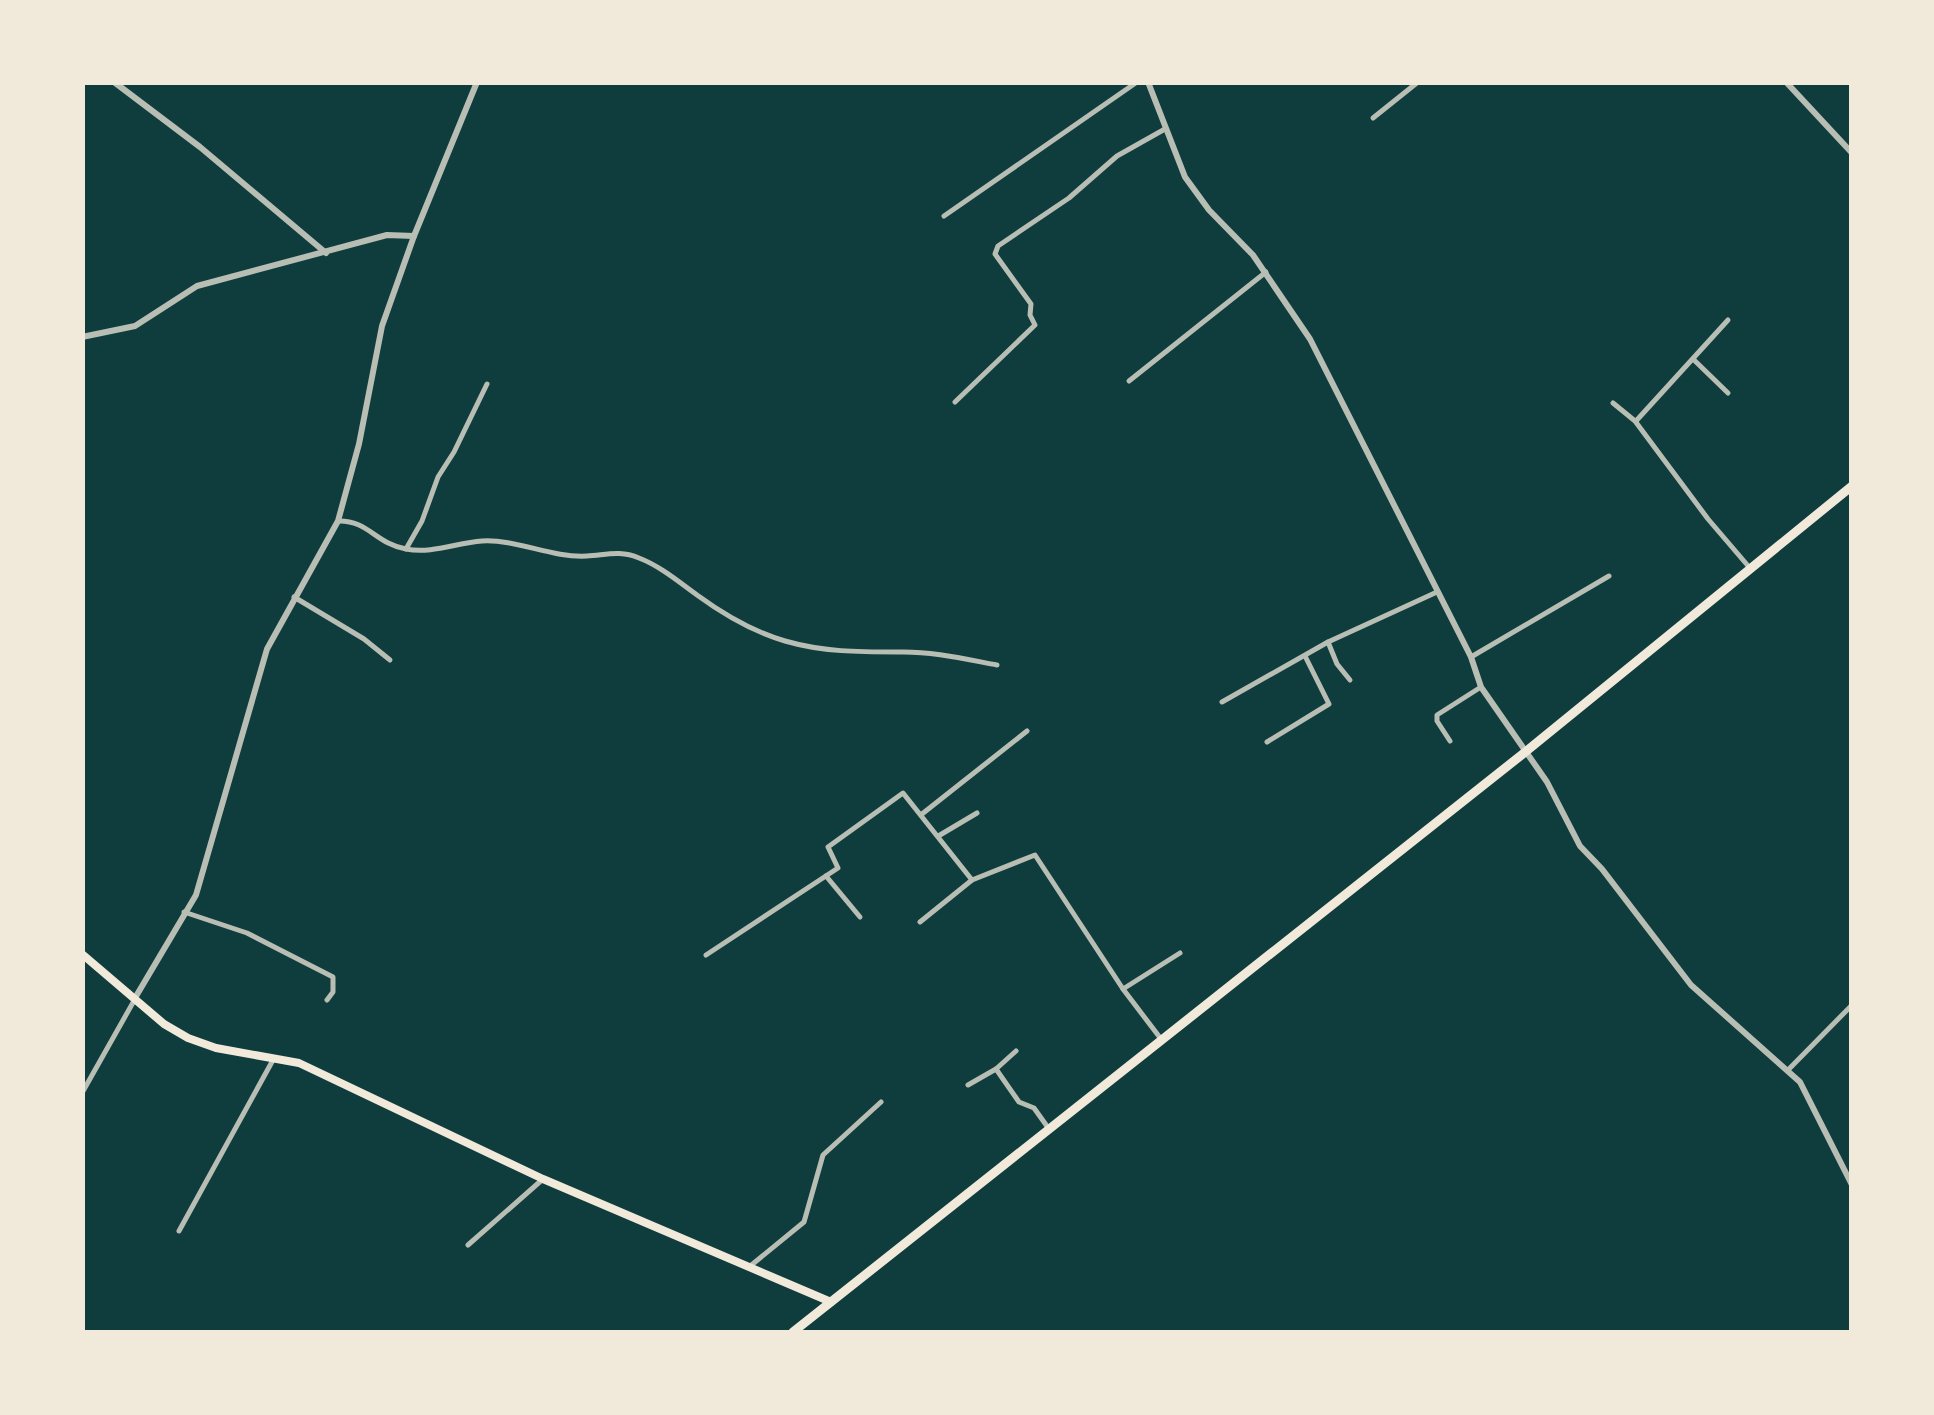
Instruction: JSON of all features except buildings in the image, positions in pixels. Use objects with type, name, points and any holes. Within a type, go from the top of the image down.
[{"type":"highway","points":[[793,1332],[1524,753],[1852,486]]},
{"type":"main road","points":[[82,954],[164,1024],[188,1038],[216,1048],[298,1063],[543,1179],[832,1302]]},
{"type":"street","points":[[114,82],[328,253]]},
{"type":"street","points":[[82,1092],[202,880],[266,649],[338,521],[360,444],[382,326],[477,82]]},
{"type":"street","points":[[944,216],[1137,82]]},
{"type":"street","points":[[1148,82],[1185,177],[1209,210],[1266,272],[1310,339],[1472,657],[1481,687],[1547,782],[1580,846],[1692,984],[1800,1082],[1852,1186]]},
{"type":"street","points":[[1373,118],[1418,82]]},
{"type":"street","points":[[1786,82],[1852,153]]},
{"type":"street","points":[[955,402],[1035,325],[1031,304],[995,254],[998,246],[1069,198],[1117,156],[1165,129]]},
{"type":"street","points":[[82,336],[136,326],[197,286],[387,235],[414,236]]},
{"type":"street","points":[[1129,381],[1266,272]]},
{"type":"street","points":[[1635,421],[1728,320]]},
{"type":"street","points":[[1693,359],[1728,393]]},
{"type":"street","points":[[406,549],[487,384]]},
{"type":"street","points":[[1613,403],[1635,421],[1749,567]]},
{"type":"street","points":[[338,521],[363,524],[376,538],[406,549],[444,548],[486,540],[583,557],[628,554],[658,568],[723,613],[781,640],[818,649],[925,654],[996,665]]},
{"type":"street","points":[[1472,657],[1609,576]]},
{"type":"street","points":[[1222,702],[1328,642],[1437,592]]},
{"type":"street","points":[[294,597],[364,639],[390,660]]},
{"type":"street","points":[[1328,642],[1336,664],[1350,680]]},
{"type":"street","points":[[1267,742],[1329,704],[1304,655]]},
{"type":"street","points":[[1450,741],[1437,715],[1481,687]]},
{"type":"street","points":[[922,814],[1026,731]]},
{"type":"street","points":[[706,955],[839,866],[828,847],[903,793],[972,880]]},
{"type":"street","points":[[940,836],[977,813]]},
{"type":"street","points":[[920,922],[972,880],[1035,855],[1163,1041]]},
{"type":"street","points":[[826,876],[860,916]]},
{"type":"street","points":[[184,912],[247,933],[333,977],[333,992],[327,1000]]},
{"type":"street","points":[[1124,988],[1180,953]]},
{"type":"street","points":[[1789,1069],[1852,1005]]},
{"type":"street","points":[[968,1085],[996,1069],[1016,1050]]},
{"type":"street","points":[[179,1232],[275,1057]]},
{"type":"street","points":[[996,1069],[1019,1102],[1034,1108],[1050,1130]]},
{"type":"street","points":[[750,1267],[804,1222],[823,1155],[881,1102]]},
{"type":"street","points":[[468,1246],[543,1179]]}]
